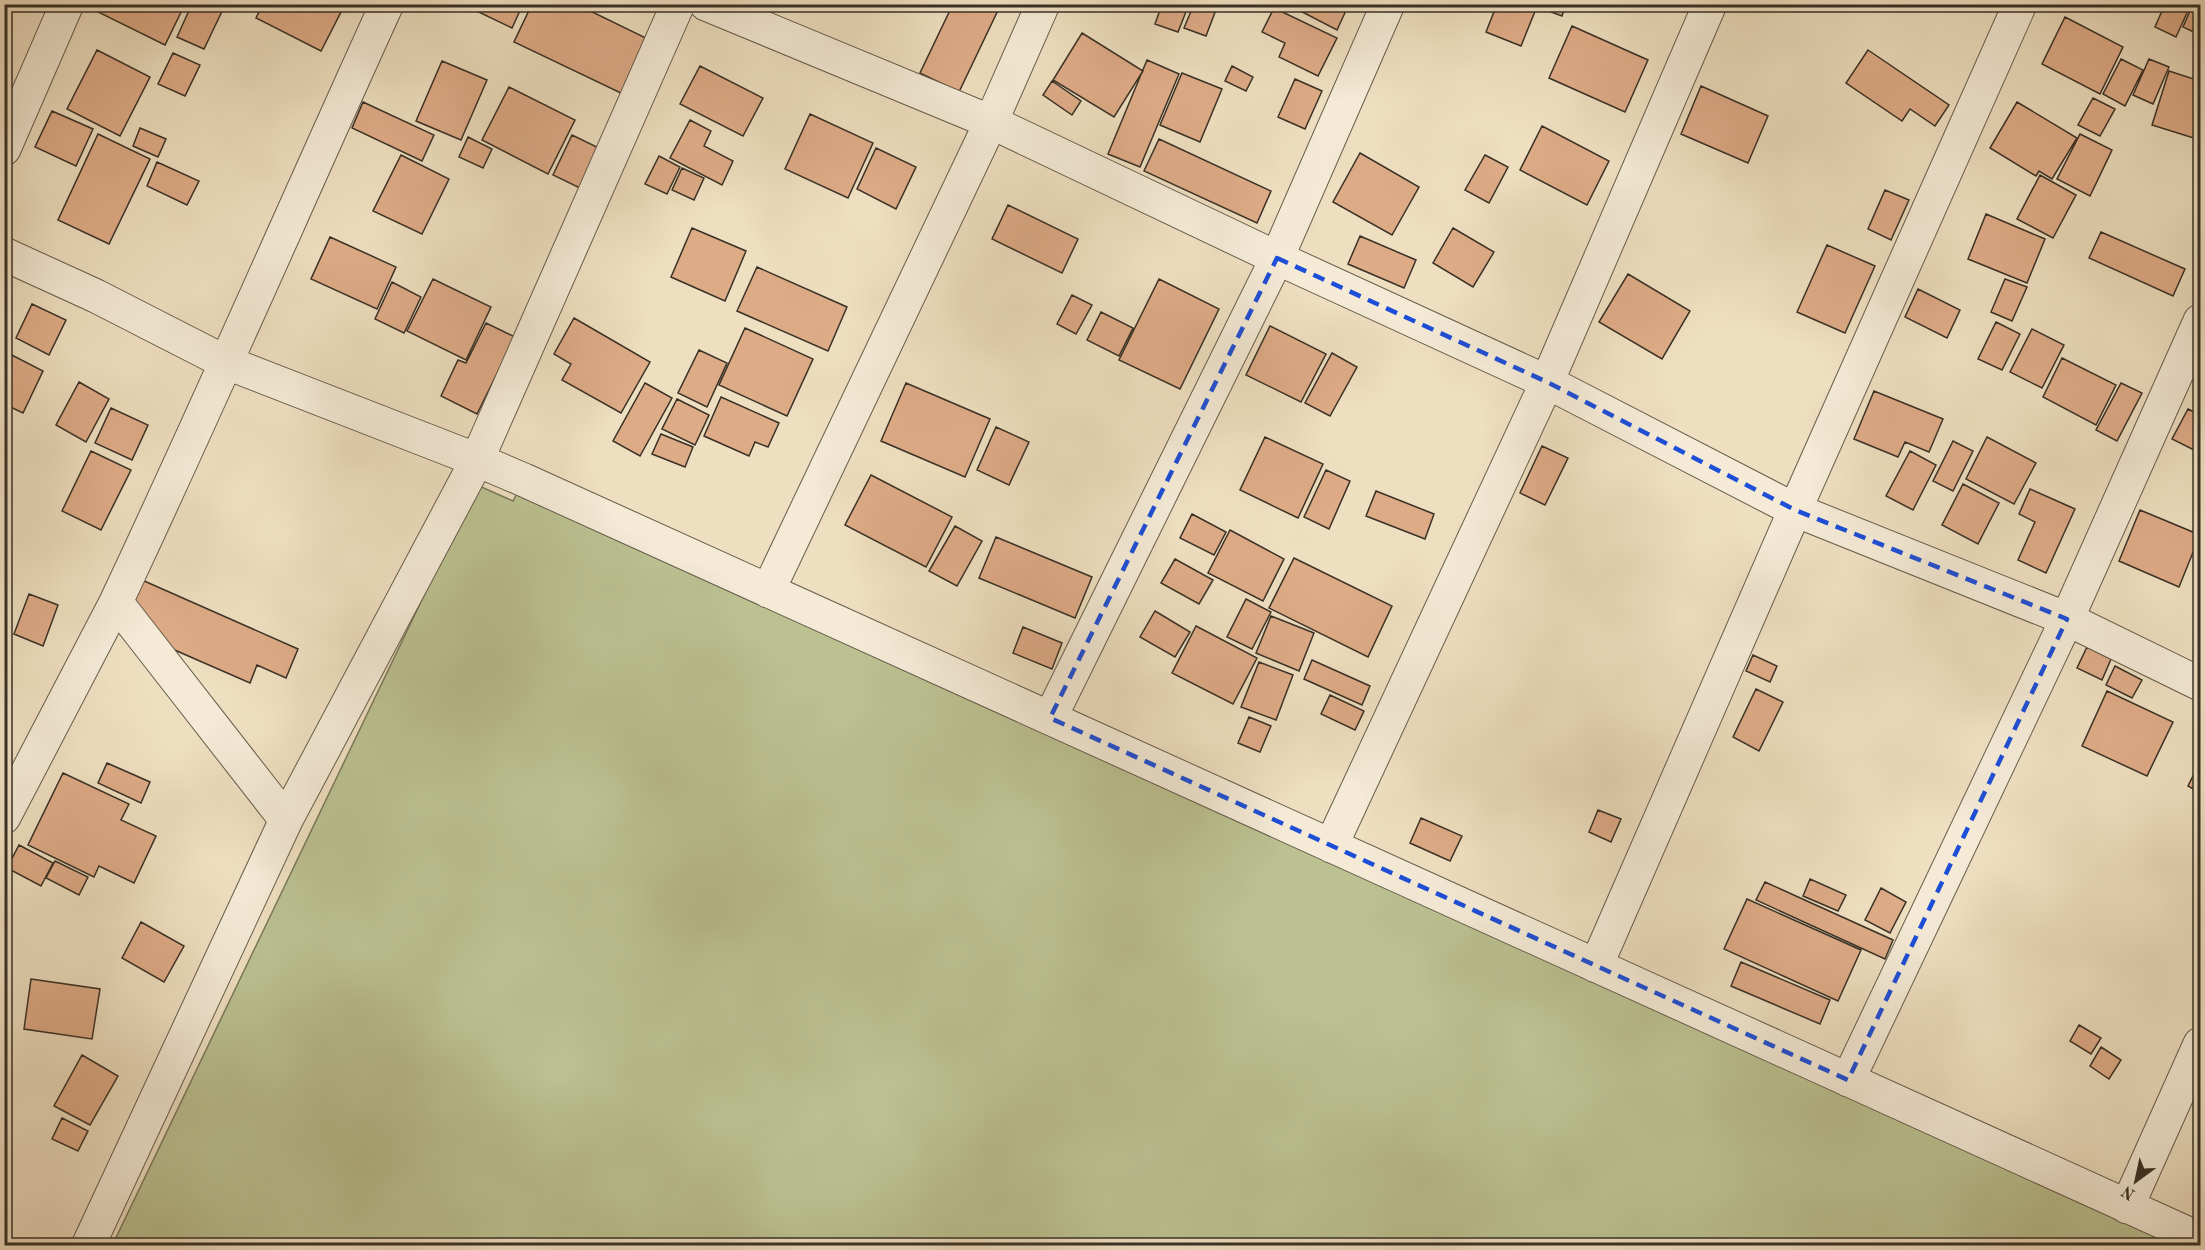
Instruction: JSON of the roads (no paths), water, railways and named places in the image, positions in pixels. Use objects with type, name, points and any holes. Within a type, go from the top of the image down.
[{"type":"street","points":[[4,149],[67,4]]},
{"type":"street","points":[[4,817],[116,603],[184,458],[387,4]]},
{"type":"street","points":[[88,1245],[286,820],[477,460],[678,4]]},
{"type":"street","points":[[706,4],[991,122],[1276,258],[1547,382],[1795,510],[2067,619],[2200,684]]},
{"type":"street","points":[[768,591],[991,122],[1043,4]]},
{"type":"street","points":[[1050,718],[1276,258],[1388,4]]},
{"type":"street","points":[[1331,846],[1547,382],[1710,4]]},
{"type":"street","points":[[1596,966],[1795,510],[2020,4]]},
{"type":"street","points":[[4,254],[96,296],[225,362],[477,460],[2200,1239]]},
{"type":"street","points":[[1848,1080],[2067,619],[2200,321]]},
{"type":"street","points":[[116,603],[286,820]]},
{"type":"street","points":[[2127,1207],[2200,1044]]}]
